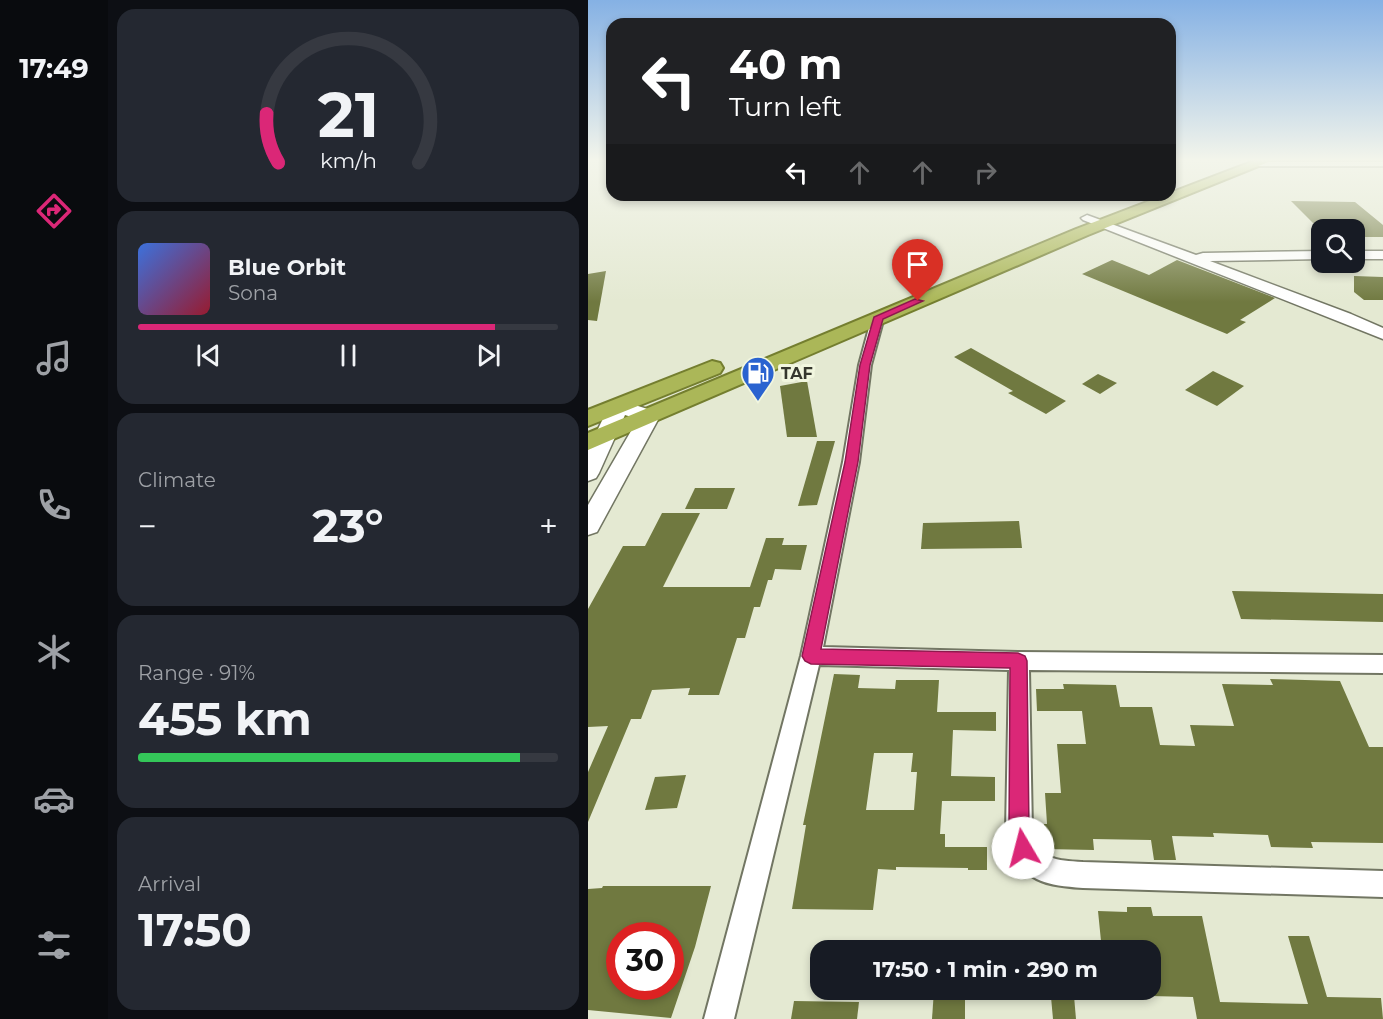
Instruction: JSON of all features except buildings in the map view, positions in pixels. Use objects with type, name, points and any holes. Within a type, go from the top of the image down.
[{"type":"highway","points":[[598,438],[1125,207]]},
{"type":"highway","points":[[767,346],[1135,207]]},
{"type":"highway","points":[[588,419],[725,363]]},
{"type":"main road","points":[[588,473],[598,438],[619,406],[650,416],[588,526]]},
{"type":"street","points":[[1098,220],[1346,317],[1383,334]]},
{"type":"street","points":[[1199,259],[1311,255]]},
{"type":"street","points":[[1365,255],[1383,255]]},
{"type":"street","points":[[1199,259],[1335,305],[1383,326]]},
{"type":"street","points":[[719,1019],[811,656],[851,462],[865,365],[878,317]]},
{"type":"street","points":[[811,656],[1018,661],[1383,664]]},
{"type":"street","points":[[1018,661],[1019,831],[1023,848],[1034,865],[1053,873],[1083,875],[1383,884]]},
{"type":"place","name":"TAF","points":[[758,402]]},
{"type":"route","points":[[918,301],[878,317],[865,365],[851,462],[811,656],[1018,661],[1019,831],[1023,848]]}]
